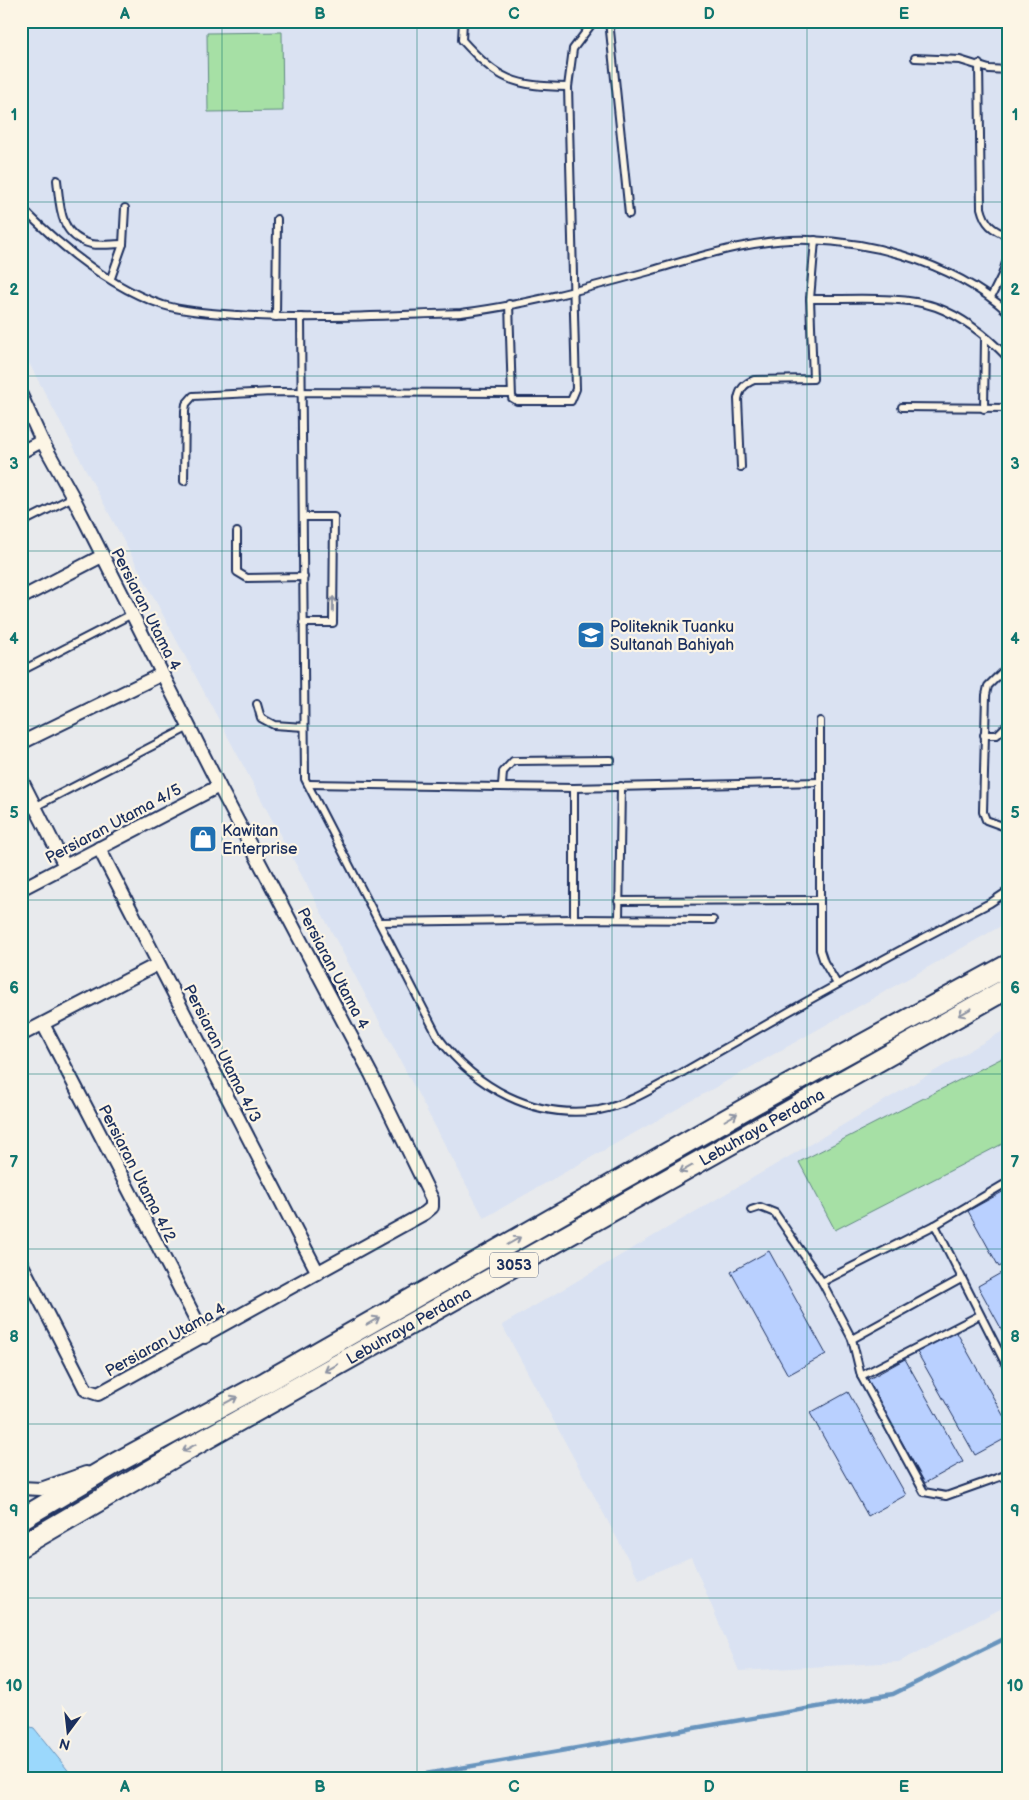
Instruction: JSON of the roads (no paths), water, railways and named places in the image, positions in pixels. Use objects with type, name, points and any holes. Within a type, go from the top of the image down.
[{"type":"main road","name":"Lebuhraya Perdana","points":[[21,1519],[116,1463],[266,1382],[752,1105],[1008,965]]},
{"type":"main road","name":"Lebuhraya Perdana","points":[[21,1546],[196,1444],[1008,988]]},
{"type":"street","name":"Persiaran Utama 4","points":[[21,395],[42,441],[73,497],[219,786],[371,1074],[432,1199],[432,1207],[425,1213],[205,1337],[98,1394],[86,1390],[21,1263]]},
{"type":"street","points":[[21,452],[42,441]]},
{"type":"street","points":[[21,598],[102,556]]},
{"type":"street","points":[[21,743],[162,674]]},
{"type":"street","points":[[21,779],[66,866]]},
{"type":"street","name":"Persiaran Utama 4/5","points":[[21,889],[219,786]]},
{"type":"street","name":"Persiaran Utama 4/3","points":[[99,848],[318,1273]]},
{"type":"street","points":[[21,1035],[158,964]]},
{"type":"street","name":"Persiaran Utama 4/2","points":[[43,1024],[205,1337]]},
{"type":"street","points":[[21,1488],[41,1489],[116,1463]]},
{"type":"lane","points":[[463,21],[462,40],[477,56],[506,79],[541,86],[568,87]]},
{"type":"lane","points":[[509,304],[512,398],[517,401],[571,401],[576,389],[568,87],[573,49],[594,21]]},
{"type":"lane","points":[[609,21],[629,214]]},
{"type":"lane","points":[[915,58],[960,60],[979,64],[989,69],[1008,70]]},
{"type":"lane","points":[[979,64],[981,208],[985,222],[994,231],[1008,236]]},
{"type":"lane","points":[[57,180],[61,218],[76,238],[92,244],[123,244]]},
{"type":"lane","points":[[21,207],[70,251],[136,293],[164,305],[200,312],[276,317],[461,313],[574,292],[716,252],[762,243],[815,240],[848,243],[927,263],[967,282],[991,297],[1008,312]]},
{"type":"lane","points":[[111,278],[123,244],[125,208]]},
{"type":"lane","points":[[276,317],[277,219]]},
{"type":"lane","points":[[741,467],[738,400],[740,391],[746,383],[754,380],[812,379],[810,299],[815,240]]},
{"type":"lane","points":[[991,297],[1002,275],[1008,256]]},
{"type":"lane","points":[[810,299],[910,301],[935,307],[961,319],[1008,358]]},
{"type":"lane","points":[[301,317],[306,779],[438,1037],[465,1068],[502,1094],[548,1110],[591,1110],[621,1104],[672,1078],[837,984],[990,903],[1008,891]]},
{"type":"lane","points":[[984,408],[985,338]]},
{"type":"lane","points":[[184,481],[185,411],[186,404],[193,396],[271,392],[511,393]]},
{"type":"lane","points":[[902,407],[1008,408]]},
{"type":"lane","points":[[21,523],[73,497]]},
{"type":"lane","points":[[303,517],[334,517],[332,623],[303,623]]},
{"type":"lane","points":[[237,532],[237,572],[242,576],[247,578],[304,577]]},
{"type":"lane","points":[[21,671],[132,614]]},
{"type":"lane","points":[[1008,666],[988,686],[986,696],[983,812],[986,820],[1008,828]]},
{"type":"lane","points":[[257,704],[261,718],[274,725],[304,726]]},
{"type":"lane","points":[[820,721],[820,950],[824,962],[837,984]]},
{"type":"lane","points":[[984,735],[997,735],[1008,724]]},
{"type":"lane","points":[[21,814],[190,727]]},
{"type":"lane","points":[[502,786],[503,772],[513,761],[611,760]]},
{"type":"lane","points":[[308,784],[574,788],[820,782]]},
{"type":"lane","points":[[620,919],[618,901],[621,786]]},
{"type":"lane","points":[[574,788],[574,918]]},
{"type":"lane","points":[[618,901],[820,900]]},
{"type":"lane","points":[[380,922],[574,918],[714,920]]},
{"type":"lane","points":[[822,1282],[935,1225],[1008,1182]]},
{"type":"lane","points":[[751,1210],[760,1207],[775,1213],[822,1282],[852,1339],[861,1376],[924,1492],[946,1496],[1008,1474]]},
{"type":"lane","points":[[935,1225],[1008,1369]]},
{"type":"lane","points":[[852,1339],[961,1279]]},
{"type":"lane","points":[[861,1376],[980,1315]]},
{"type":"water","points":[[21,1724],[34,1728],[75,1779],[21,1779]]},
{"type":"waterway","points":[[396,1779],[893,1694],[1008,1637]]},
{"type":"place","name":"Politeknik Tuanku Sultanah Bahiyah","points":[[591,635]]},
{"type":"place","name":"Kawitan Enterprise","points":[[203,839]]}]
